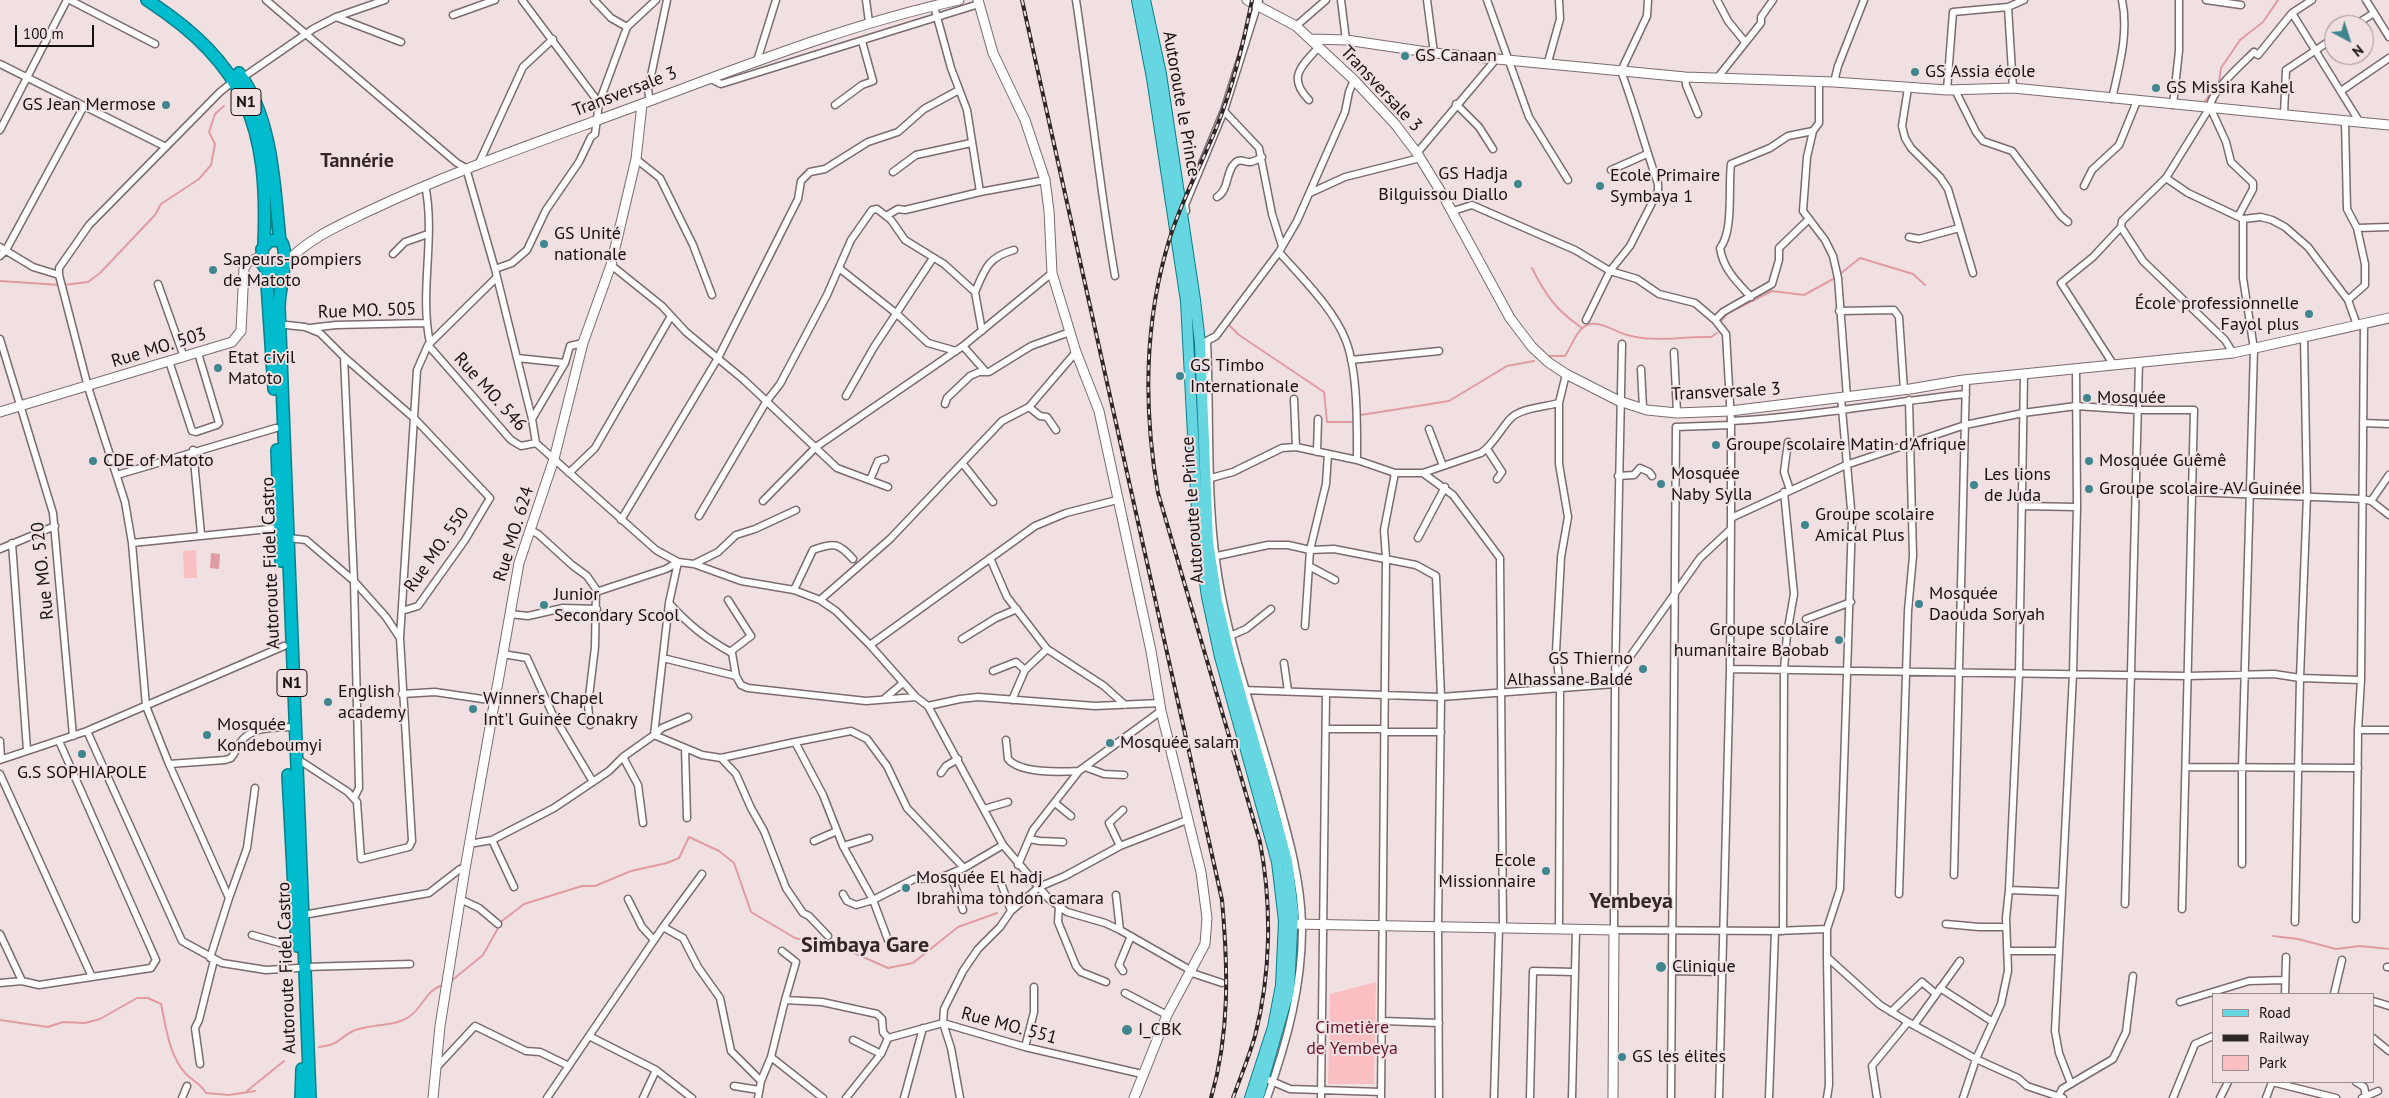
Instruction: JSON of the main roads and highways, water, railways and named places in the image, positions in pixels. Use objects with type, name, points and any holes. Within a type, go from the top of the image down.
[{"type":"highway","name":"N1","points":[[147,0],[171,15],[239,79],[252,120],[264,172],[264,244]]},
{"type":"highway","name":"N1","points":[[161,0],[207,35],[239,79],[263,128],[273,172],[281,242]]},
{"type":"highway","points":[[273,239],[281,242],[285,250],[284,266],[273,270],[266,268],[262,256],[264,244],[273,239]]},
{"type":"highway","name":"Autoroute Fidel Castro","points":[[284,266],[275,324],[276,428],[284,646],[290,727],[295,757],[303,915],[302,1098]]},
{"type":"highway","name":"Autoroute Fidel Castro","points":[[266,268],[275,324],[288,538],[290,727],[297,943],[302,968],[310,1098]]},
{"type":"main road","name":"Autoroute le Prince","points":[[1137,0],[1152,78],[1186,301],[1198,531],[1207,596],[1220,657],[1277,862],[1284,920],[1281,984],[1273,1027],[1250,1098]]},
{"type":"main road","name":"Autoroute le Prince","points":[[1145,0],[1161,74],[1203,342],[1208,542],[1217,601],[1243,690],[1287,861],[1298,924],[1289,990],[1269,1080],[1258,1098]]},
{"type":"waterway","points":[[2205,101],[2219,83],[2221,68],[2240,40],[2263,22],[2278,0]]},
{"type":"waterway","points":[[64,285],[88,282],[100,273],[155,215],[161,204],[199,179],[211,165],[215,144],[209,132],[215,114],[224,106]]},
{"type":"waterway","points":[[1840,274],[1860,258],[1913,274],[1925,285]]},
{"type":"waterway","points":[[1532,268],[1552,302],[1582,328]]},
{"type":"waterway","points":[[1720,322],[1728,313],[1772,291],[1804,295],[1835,278]]},
{"type":"waterway","points":[[0,281],[60,285]]},
{"type":"waterway","points":[[1547,356],[1565,356],[1580,330],[1592,324],[1602,325],[1627,335],[1648,339],[1711,337],[1717,333]]},
{"type":"waterway","points":[[1230,326],[1239,335],[1324,392],[1327,422],[1351,422]]},
{"type":"waterway","points":[[1361,415],[1449,401],[1507,366],[1534,361]]},
{"type":"waterway","points":[[450,982],[483,955],[502,921],[524,904],[582,886],[595,886],[631,871],[667,863],[679,858],[689,837],[719,851],[734,863],[751,912],[795,938],[847,950],[888,968],[913,963],[958,927],[997,913]]},
{"type":"waterway","points":[[2273,936],[2298,939],[2336,949],[2360,946],[2389,949]]},
{"type":"waterway","points":[[319,1047],[335,1043],[353,1031],[404,1020],[414,1012],[432,991],[443,985]]},
{"type":"waterway","points":[[0,1020],[48,1027],[63,1022],[85,1023],[100,1019],[137,998],[148,998],[161,1004],[169,1041],[180,1067],[206,1093],[229,1095],[255,1091]]},
{"type":"waterway","points":[[247,1091],[284,1061]]},
{"type":"railway","points":[[1022,0],[1222,900],[1226,1000],[1222,1049],[1211,1098]]},
{"type":"railway","points":[[1233,1098],[1255,1036],[1264,988],[1268,939],[1267,890],[1260,842],[1158,493],[1150,432],[1148,371],[1154,311],[1166,251],[1177,218],[1224,106],[1246,31],[1252,0]]},
{"type":"place","name":"GS Canaan","points":[[1405,56]]},
{"type":"place","name":"GS Assia école","points":[[1915,72]]},
{"type":"place","name":"GS Missira Kahel","points":[[2156,88]]},
{"type":"place","name":"GS Jean Mermose","points":[[166,105]]},
{"type":"place","name":"GS Hadja Bilguissou Diallo","points":[[1518,184]]},
{"type":"place","name":"Ecole Primaire Symbaya 1","points":[[1600,186]]},
{"type":"place","name":"GS Unité nationale","points":[[544,244]]},
{"type":"place","name":"Sapeurs-pompiers de Matoto","points":[[213,270]]},
{"type":"place","name":"École professionnelle Fayol plus","points":[[2309,314]]},
{"type":"place","name":"Etat civil Matoto","points":[[218,368]]},
{"type":"place","name":"GS Timbo Internationale","points":[[1180,376]]},
{"type":"place","name":"Mosquée","points":[[2087,398]]},
{"type":"place","name":"Groupe scolaire Matin d'Afrique","points":[[1716,445]]},
{"type":"place","name":"CDE of Matoto","points":[[93,461]]},
{"type":"place","name":"Mosquée Guêmê","points":[[2089,461]]},
{"type":"place","name":"Mosquée Naby Sylla","points":[[1661,484]]},
{"type":"place","name":"Les lions de Juda","points":[[1974,485]]},
{"type":"place","name":"Groupe scolaire AV Guinée","points":[[2089,489]]},
{"type":"place","name":"Groupe scolaire Amical Plus","points":[[1805,525]]},
{"type":"place","name":"Mosquée Daouda Soryah","points":[[1919,604]]},
{"type":"place","name":"Junior Secondary Scool","points":[[544,605]]},
{"type":"place","name":"Groupe scolaire humanitaire Baobab","points":[[1839,640]]},
{"type":"place","name":"GS Thierno Alhassane Baldé","points":[[1643,669]]},
{"type":"place","name":"English academy","points":[[328,702]]},
{"type":"place","name":"Winners Chapel Int'l Guinée Conakry","points":[[473,709]]},
{"type":"place","name":"Mosquée Kondeboumyi","points":[[207,735]]},
{"type":"place","name":"Mosquée salam","points":[[1110,743]]},
{"type":"place","name":"G.S SOPHIAPOLE","points":[[82,754]]},
{"type":"place","name":"Ecole Missionnaire","points":[[1546,871]]},
{"type":"place","name":"Mosquée El hadj Ibrahima tondon camara","points":[[906,888]]},
{"type":"place","name":"Clinique","points":[[1661,967]]},
{"type":"place","name":"I_CBK","points":[[1127,1030]]},
{"type":"place","name":"GS les élites","points":[[1622,1057]]},
{"type":"district","name":"Tannérie","points":[[357,161]]},
{"type":"district","name":"Yembeya","points":[[1631,902]]},
{"type":"district","name":"Simbaya Gare","points":[[865,946]]},
{"type":"park label","name":"Cimetière de Yembeya","points":[[1352,1038]]}]
